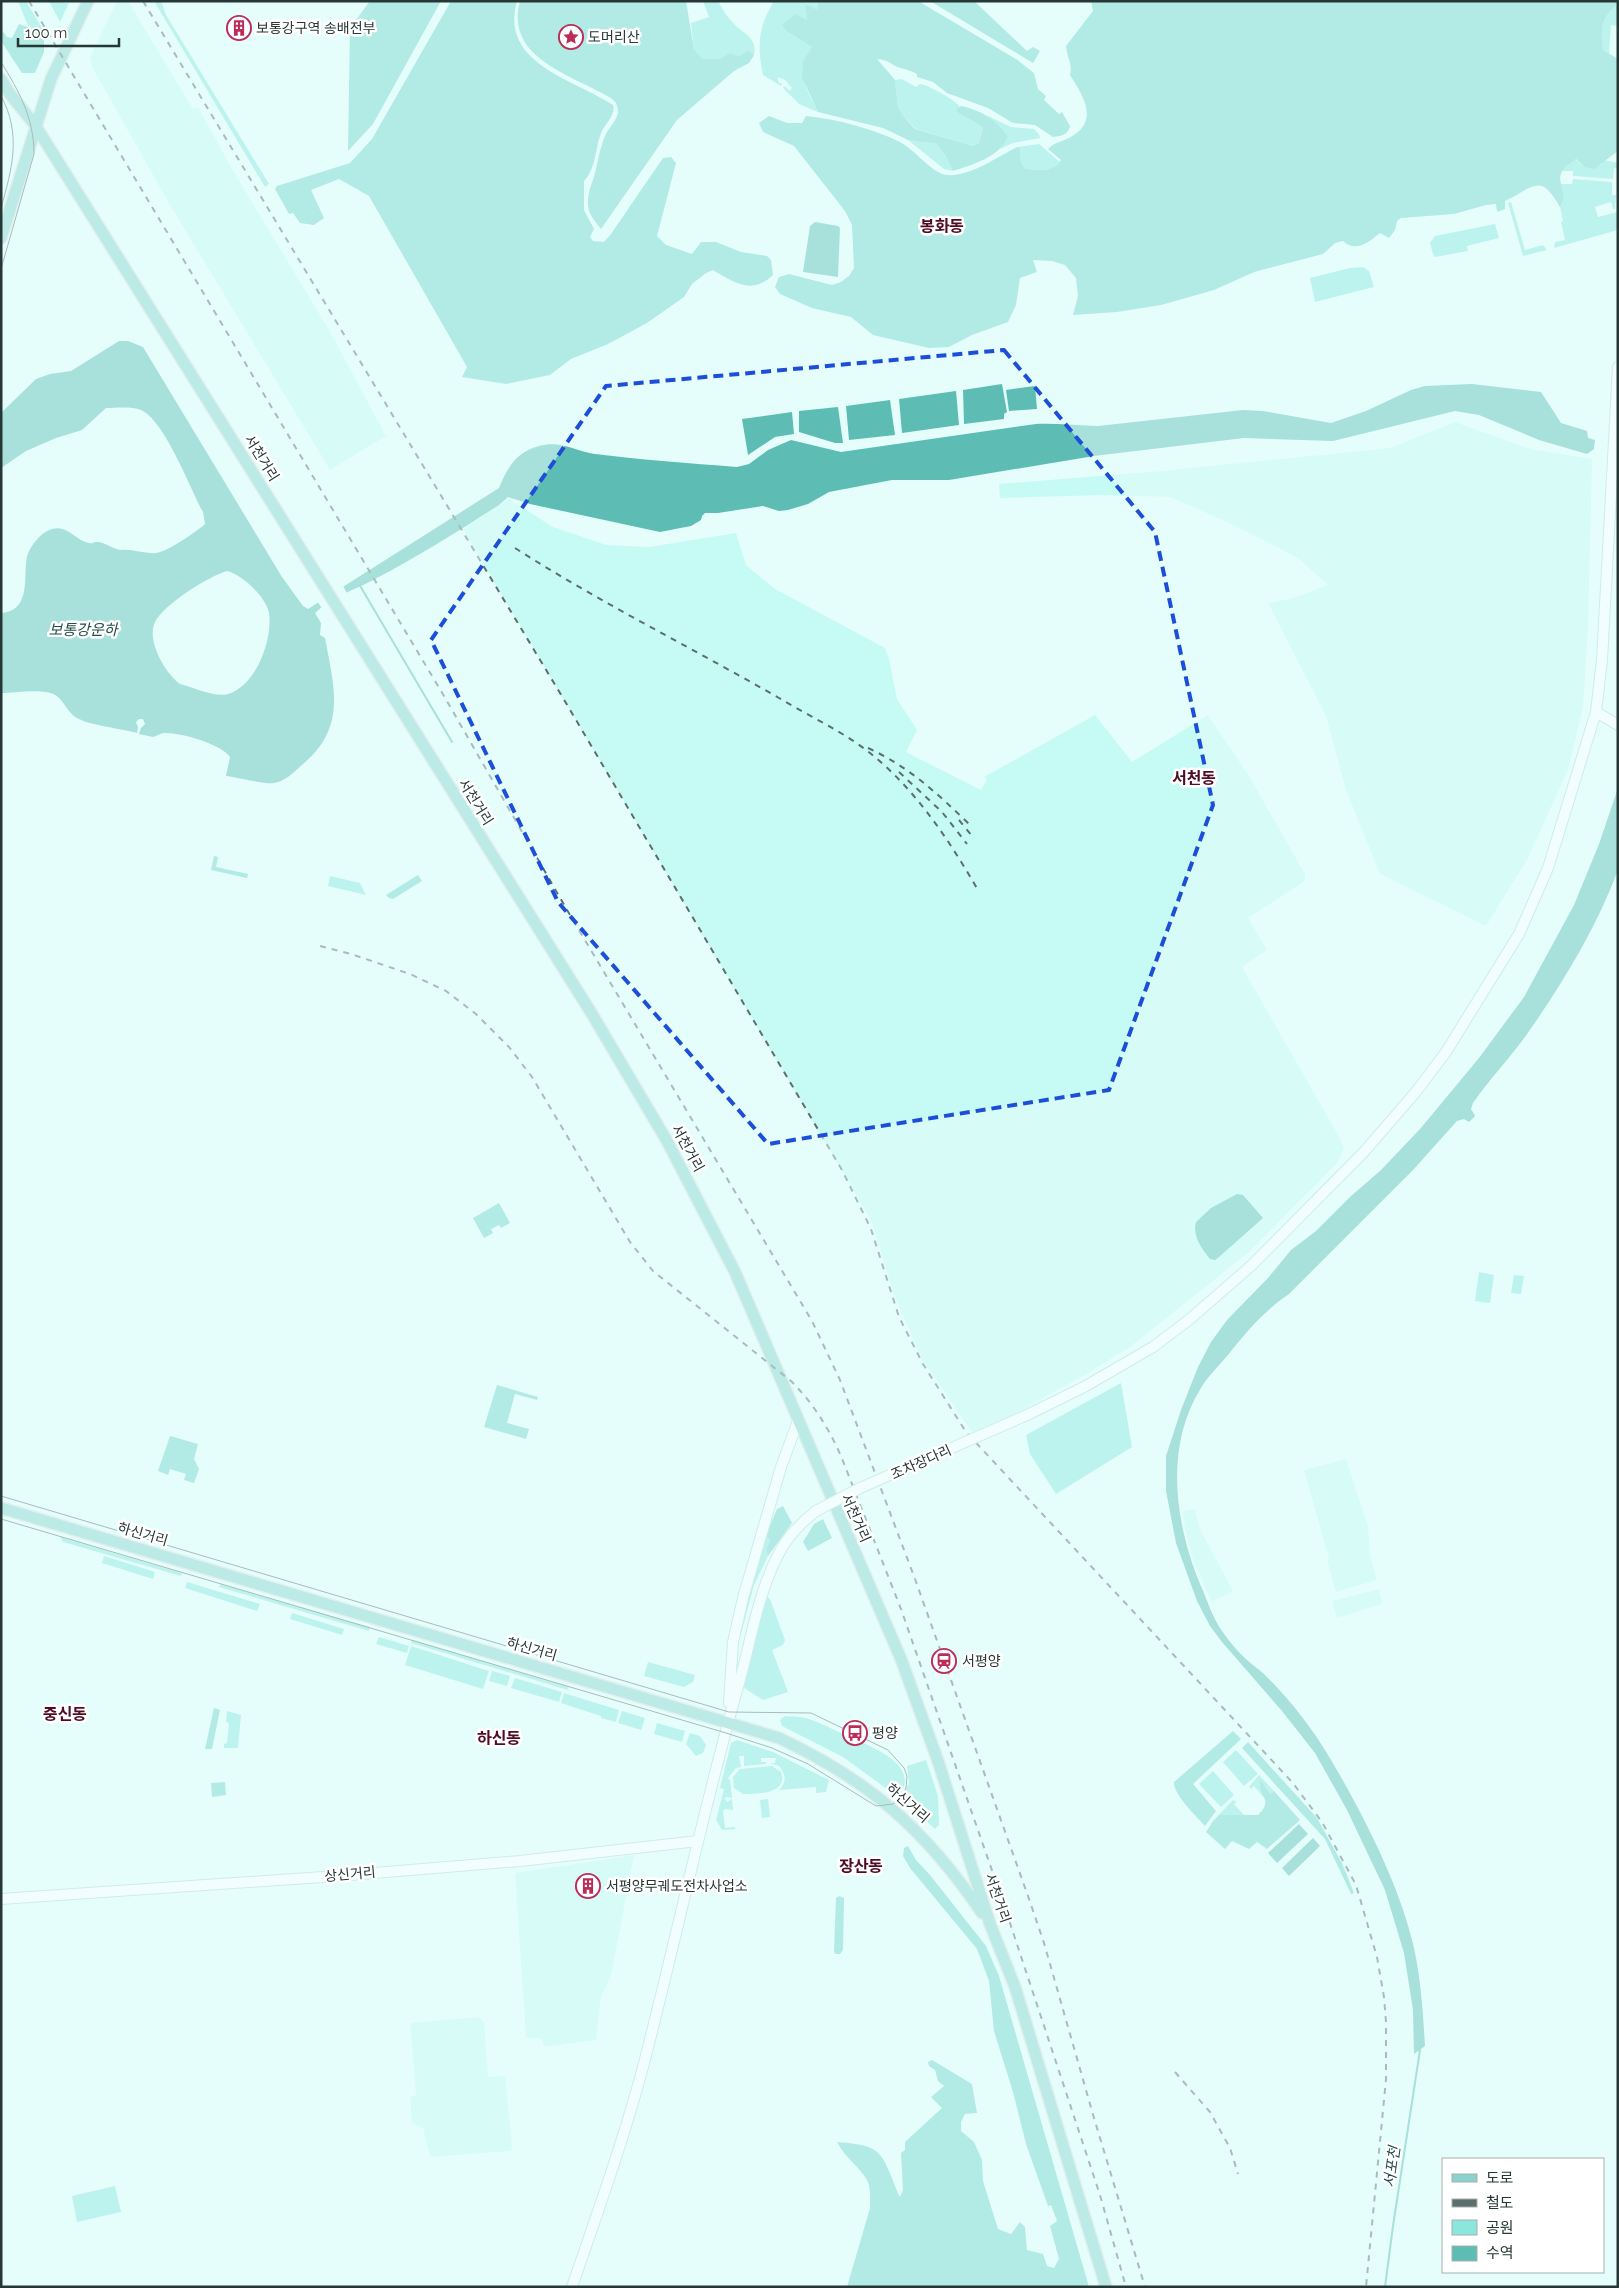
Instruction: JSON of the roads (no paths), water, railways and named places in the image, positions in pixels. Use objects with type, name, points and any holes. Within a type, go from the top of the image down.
[{"type":"main road","points":[[1,238],[35,125],[53,75],[88,1]]},
{"type":"main road","name":"서천거리","points":[[1,79],[10,94],[35,125],[592,1014],[667,1141],[735,1272],[901,1658],[938,1761],[990,1924],[1015,1987],[1106,2287]]},
{"type":"main road","name":"조차장다리","points":[[728,1722],[749,1650],[761,1595],[788,1537],[801,1522],[816,1511],[860,1488],[1027,1415],[1122,1367],[1190,1319],[1252,1265],[1363,1152],[1415,1093],[1446,1052],[1519,934],[1548,868],[1596,712],[1602,660],[1618,367]]},
{"type":"main road","points":[[1596,712],[1614,722]]},
{"type":"main road","points":[[572,2287],[631,2108],[728,1722],[732,1656],[738,1618],[781,1467],[798,1421]]},
{"type":"main road","name":"하신거리","points":[[1,1508],[779,1738],[819,1757],[847,1774],[889,1805],[930,1844],[990,1924]]},
{"type":"main road","name":"상신거리","points":[[1,1899],[338,1876],[520,1860],[698,1840]]},
{"type":"water","points":[[815,222],[840,228],[838,277],[803,272],[810,226]]},
{"type":"water","name":"보통강운하","points":[[119,341],[128,341],[143,347],[282,577],[303,606],[308,609],[499,488],[505,474],[518,457],[524,452],[547,444],[561,445],[595,454],[737,467],[749,464],[768,450],[791,440],[841,452],[1036,424],[1098,426],[1243,410],[1263,411],[1331,423],[1366,411],[1411,390],[1425,386],[1472,384],[1541,392],[1561,423],[1587,431],[1588,438],[1595,440],[1594,449],[1587,454],[1539,440],[1479,415],[1455,411],[1333,441],[1244,438],[1094,456],[949,480],[892,480],[829,492],[808,504],[788,510],[779,511],[763,506],[718,513],[705,513],[701,520],[691,526],[660,532],[530,504],[508,497],[499,505],[438,544],[391,571],[336,598],[315,613],[321,623],[320,635],[325,638],[332,673],[334,706],[332,721],[326,736],[317,750],[290,776],[271,783],[226,776],[230,757],[210,743],[171,733],[163,733],[153,737],[139,734],[145,724],[143,719],[139,719],[136,722],[138,727],[137,733],[79,719],[72,714],[58,697],[47,692],[1,693],[1,613],[11,611],[18,606],[22,599],[27,557],[41,535],[51,529],[58,528],[89,543],[100,542],[119,550],[156,553],[174,545],[205,524],[203,512],[168,441],[159,427],[141,410],[106,408],[82,430],[56,438],[26,451],[1,468],[1,413],[36,379],[50,374],[71,371]],"holes":[[[227,571],[247,582],[259,594],[267,607],[270,624],[261,660],[247,682],[228,694],[217,695],[180,684],[174,679],[158,656],[153,638],[153,629],[155,622],[167,608],[198,585]]]},
{"type":"water","points":[[1002,384],[1007,412],[1004,414],[1004,419],[964,424],[963,390]]},
{"type":"water","points":[[1035,386],[1037,409],[1009,411],[1006,390]]},
{"type":"water","points":[[956,391],[959,425],[902,433],[899,399]]},
{"type":"water","points":[[890,400],[895,435],[849,440],[846,406]]},
{"type":"water","points":[[838,407],[843,443],[835,443],[799,432],[799,411]]},
{"type":"water","points":[[792,412],[794,434],[775,437],[748,455],[742,419]]},
{"type":"water","points":[[1618,788],[1618,870],[1609,892],[1577,956],[1552,998],[1525,1037],[1473,1103],[1471,1109],[1475,1116],[1469,1122],[1464,1119],[1457,1121],[1413,1170],[1289,1294],[1264,1314],[1249,1330],[1201,1388],[1189,1411],[1182,1435],[1177,1485],[1184,1536],[1191,1560],[1212,1614],[1218,1626],[1240,1654],[1264,1674],[1282,1693],[1321,1744],[1341,1776],[1366,1824],[1399,1899],[1414,1948],[1421,1997],[1425,2046],[1414,2054],[1413,2010],[1404,1953],[1385,1890],[1347,1810],[1315,1753],[1282,1711],[1222,1642],[1210,1626],[1197,1601],[1176,1543],[1166,1491],[1166,1456],[1198,1367],[1211,1342],[1227,1320],[1268,1278],[1291,1250],[1316,1231],[1350,1197],[1381,1170],[1420,1129],[1479,1058],[1524,997],[1574,905],[1599,844]]},
{"type":"water","points":[[1237,1194],[1243,1195],[1263,1218],[1219,1257],[1215,1260],[1210,1259],[1201,1247],[1195,1232],[1196,1222],[1211,1208]]},
{"type":"water","points":[[1299,1824],[1308,1834],[1277,1863],[1268,1853]]},
{"type":"water","points":[[1313,1838],[1320,1846],[1289,1876],[1282,1868]]},
{"type":"waterway","points":[[359,584],[452,742]]},
{"type":"waterway","name":"서포천","points":[[1385,2287],[1420,2050]]},
{"type":"tram line","points":[[1,62],[24,105],[31,129],[34,154],[1,269]]},
{"type":"tram line","points":[[1,96],[7,110],[13,138],[9,179],[1,208]]},
{"type":"tram line","points":[[1,1496],[729,1712],[811,1713],[888,1750],[904,1768],[907,1776],[906,1788],[900,1799],[893,1804],[876,1806],[808,1764],[772,1748],[1,1519]]},
{"type":"railway","points":[[29,1],[444,696],[567,910],[812,1321],[840,1380],[915,1579],[1028,1896],[1044,1943],[1145,2287]]},
{"type":"railway","points":[[143,1],[563,698],[842,1170],[871,1229],[899,1317],[923,1364],[966,1432],[1292,1782],[1322,1822],[1356,1885],[1377,1957],[1386,2022],[1386,2079],[1366,2287]]},
{"type":"railway","points":[[515,548],[580,588],[746,679],[855,742],[892,773],[925,809],[953,849],[978,890]]},
{"type":"railway","points":[[868,748],[883,755],[909,772],[969,824]]},
{"type":"railway","points":[[899,772],[942,812],[967,844]]},
{"type":"railway","points":[[959,820],[972,836]]},
{"type":"railway","points":[[320,946],[351,954],[410,974],[446,991],[476,1014],[509,1047],[532,1077],[630,1242],[653,1271],[791,1381],[813,1407],[825,1425],[841,1456],[901,1609],[1003,1902],[1100,2195],[1126,2287]]},
{"type":"railway","points":[[1175,2072],[1210,2112],[1230,2148],[1238,2174]]},
{"type":"place","name":"보통강구역 송배전부","points":[[239,28]]},
{"type":"place","name":"도머리산","points":[[571,37]]},
{"type":"place","name":"서평양","points":[[944,1661]]},
{"type":"place","name":"평양","points":[[855,1733]]},
{"type":"place","name":"서평양무궤도전차사업소","points":[[588,1886]]},
{"type":"district","name":"봉화동","points":[[942,226]]},
{"type":"district","name":"서천동","points":[[1194,778]]},
{"type":"district","name":"중신동","points":[[65,1714]]},
{"type":"district","name":"하신동","points":[[499,1738]]},
{"type":"district","name":"장산동","points":[[861,1866]]}]
